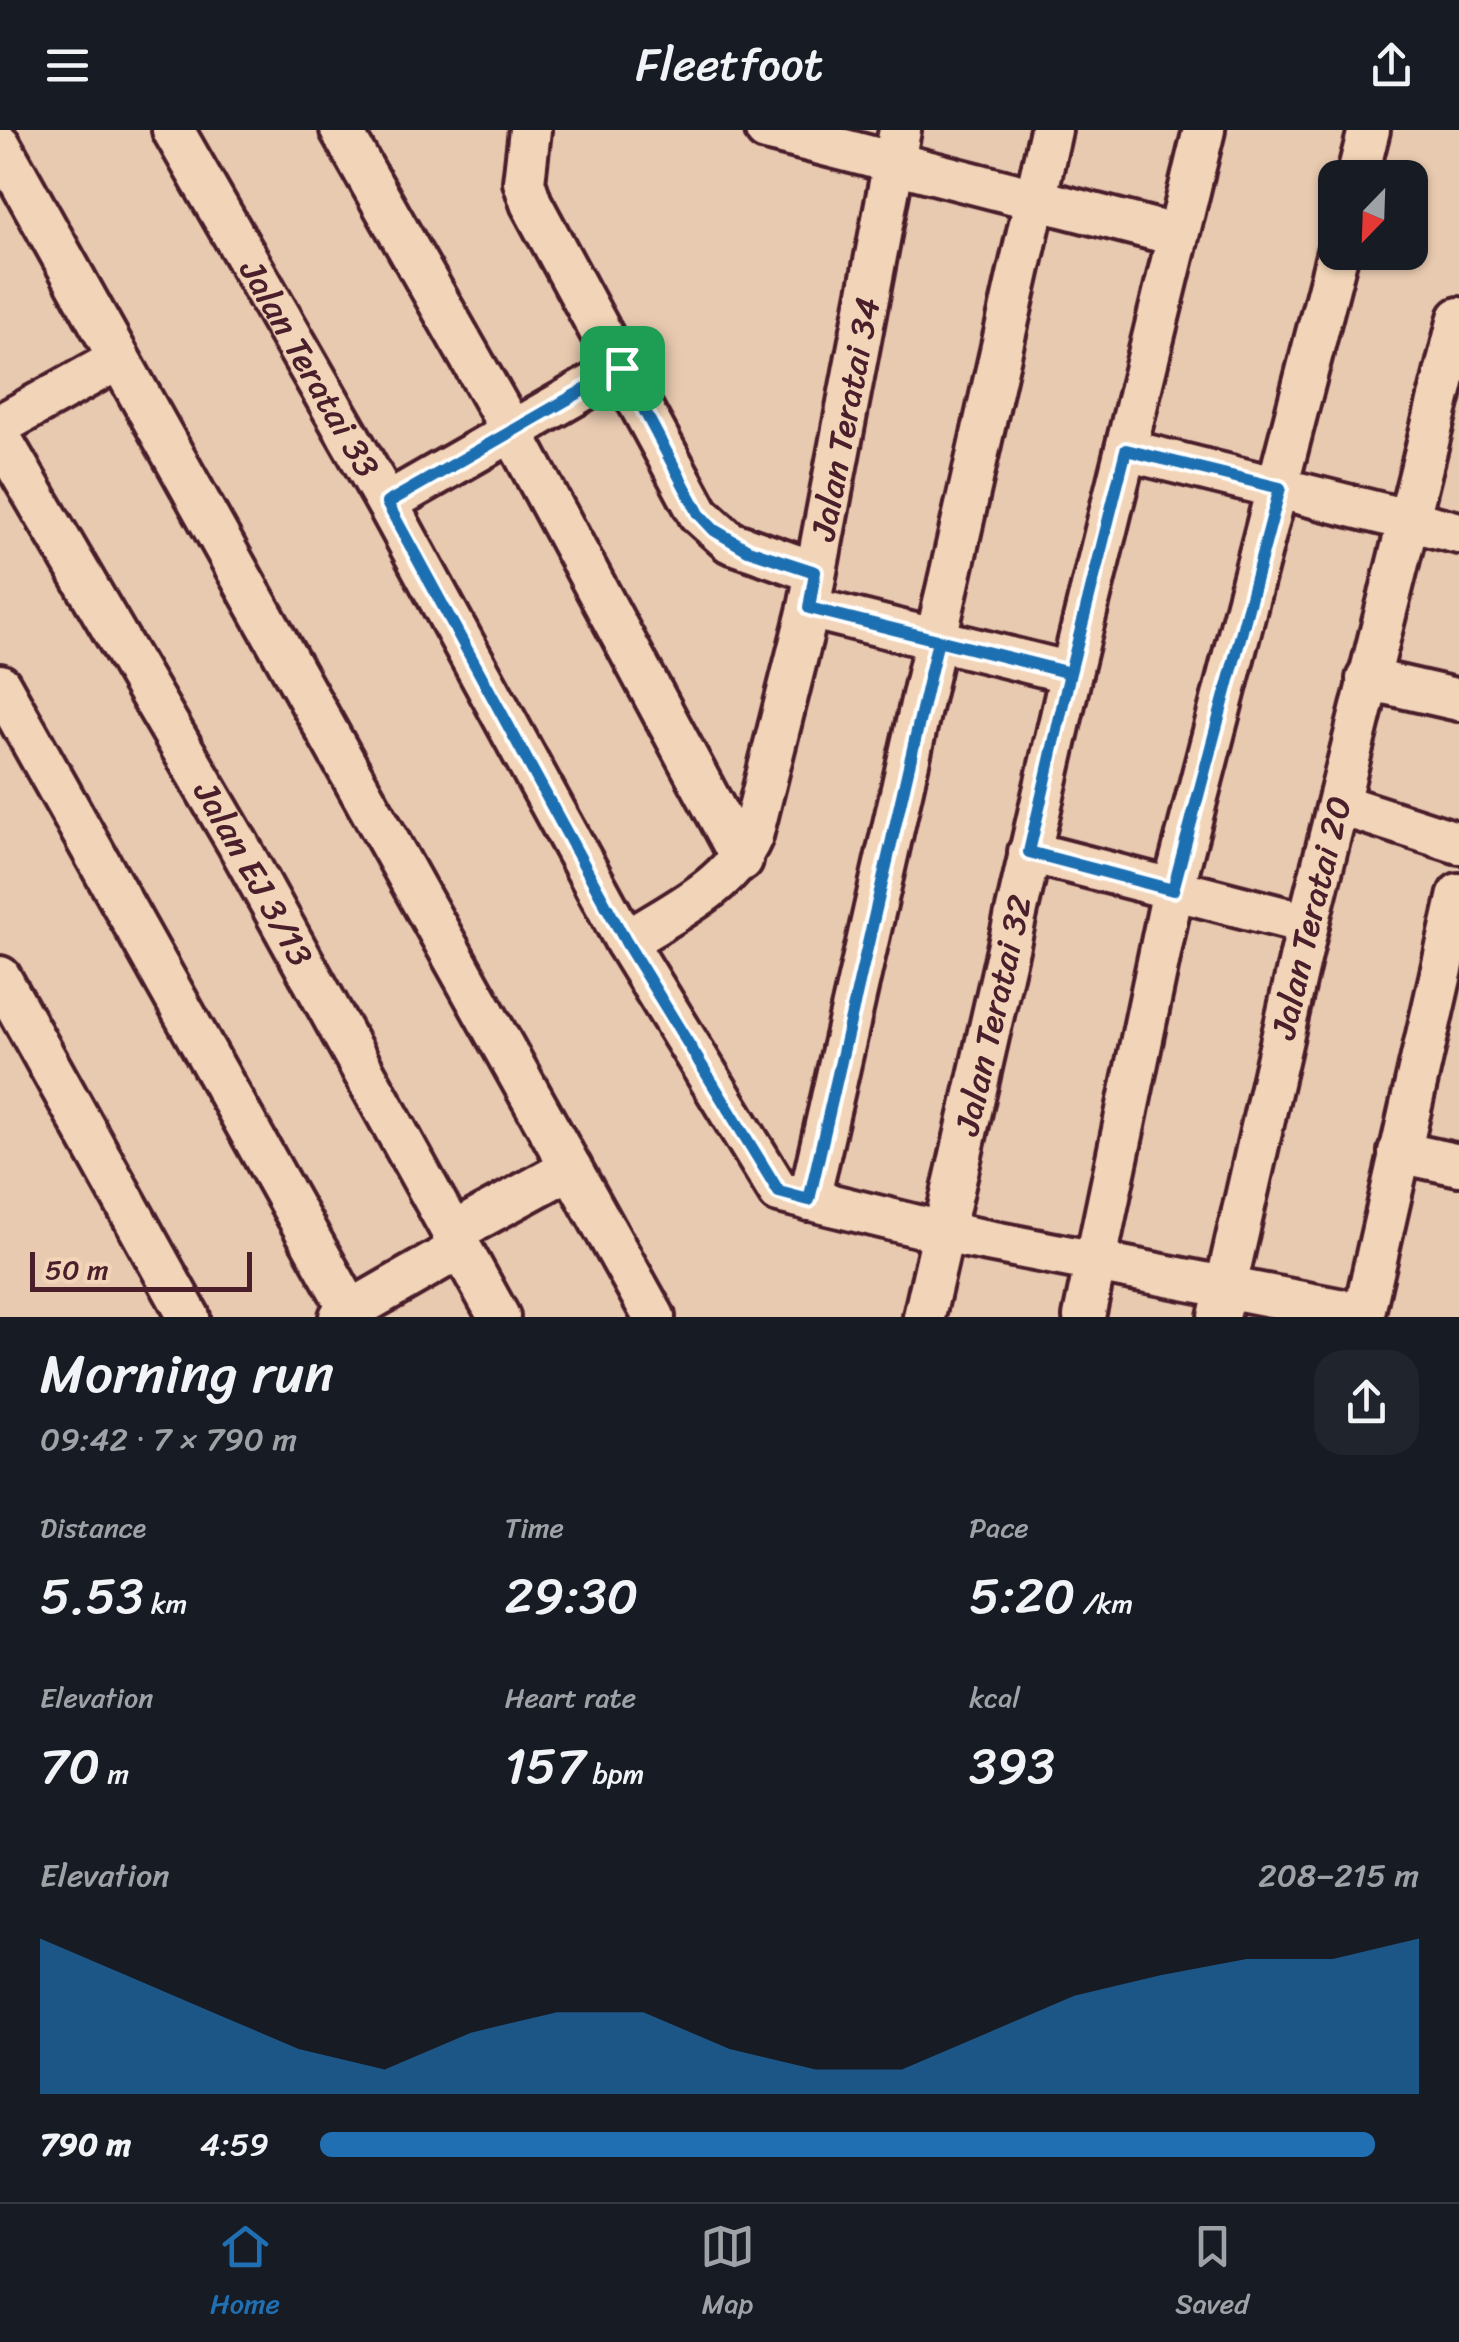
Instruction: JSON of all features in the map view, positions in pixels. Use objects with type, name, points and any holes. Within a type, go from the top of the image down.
[{"type":"street","name":"Jalan Teratai 33","points":[[174,130],[387,503],[626,942],[779,1192],[942,1232],[1096,1263],[1222,1303],[1363,1316]]},
{"type":"street","points":[[342,130],[512,432],[742,860],[724,878],[626,942]]},
{"type":"street","points":[[530,130],[524,182],[531,203],[699,514],[714,530],[812,590],[938,640],[1070,673]]},
{"type":"street","points":[[766,130],[897,146],[1036,198],[1176,235]]},
{"type":"street","points":[[809,1200],[1052,130]]},
{"type":"street","name":"Jalan Teratai 32","points":[[924,1317],[1070,673],[1204,130]]},
{"type":"street","points":[[1361,160],[1368,130]]},
{"type":"street","points":[[0,145],[654,1317]]},
{"type":"street","name":"Jalan Teratai 34","points":[[742,860],[752,836],[812,590],[897,146]]},
{"type":"street","points":[[1084,1317],[1173,890],[1334,270]]},
{"type":"street","name":"Jalan Teratai 20","points":[[1222,1303],[1308,924],[1341,805],[1367,679],[1452,384],[1459,318]]},
{"type":"street","points":[[0,425],[119,360]]},
{"type":"street","points":[[387,503],[622,368]]},
{"type":"street","name":"Jalan EJ 3/13","points":[[0,437],[238,844],[499,1317]]},
{"type":"street","points":[[1126,450],[1459,534]]},
{"type":"street","points":[[1367,679],[1459,700]]},
{"type":"street","points":[[0,685],[349,1315],[456,1240],[571,1168]]},
{"type":"street","points":[[1341,805],[1459,843]]},
{"type":"street","points":[[1029,852],[1308,924]]},
{"type":"street","points":[[1363,1316],[1459,894]]},
{"type":"street","points":[[0,977],[189,1317]]},
{"type":"street","points":[[0,1010],[170,1317]]},
{"type":"street","points":[[1399,1152],[1459,1165]]},
{"type":"route","points":[[622,368],[387,503],[626,942],[779,1192],[809,1200],[938,640],[1070,673],[1126,450],[1280,488],[1173,890],[1029,852],[1070,673],[809,608],[815,572],[730,542],[699,514],[622,368]]}]
